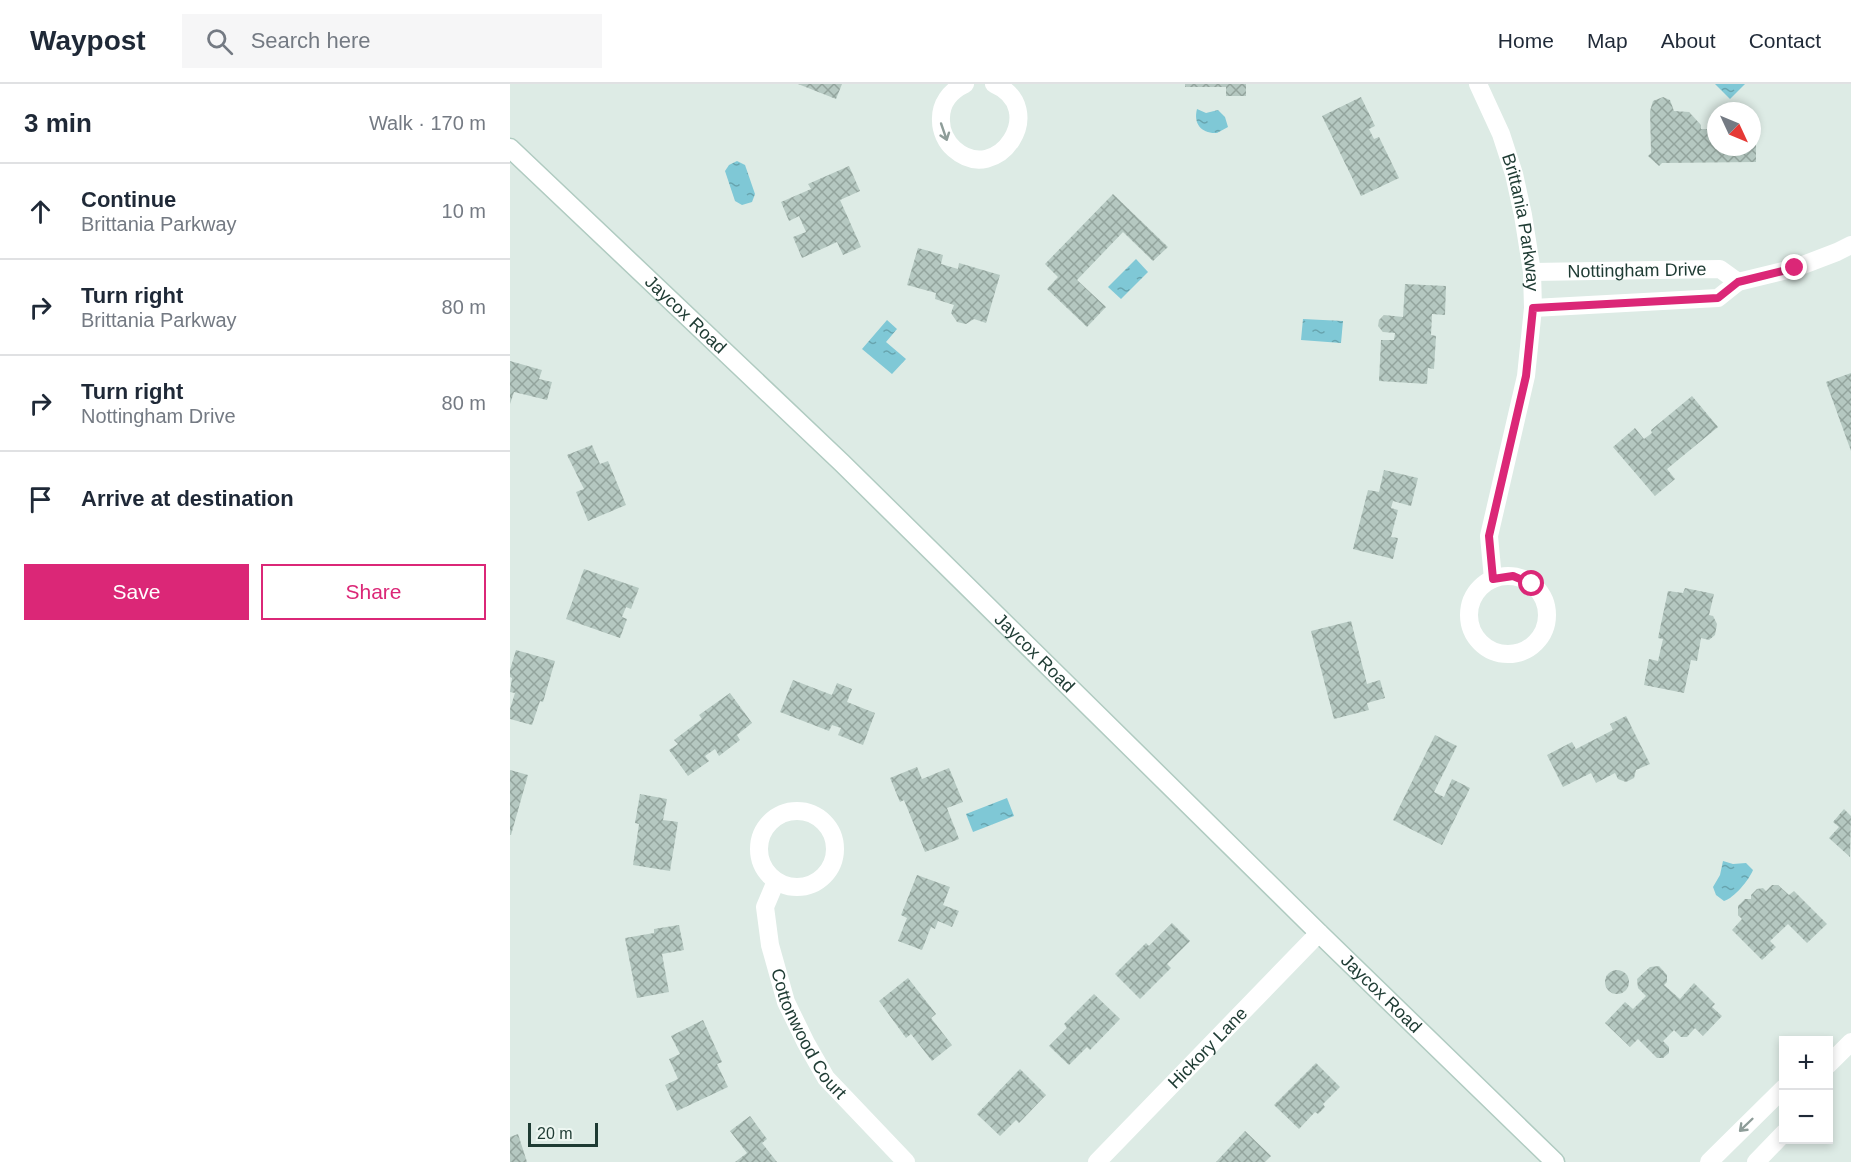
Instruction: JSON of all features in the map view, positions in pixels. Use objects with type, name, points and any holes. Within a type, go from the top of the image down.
[{"type":"street","points":[[965,84],[953,91],[944,104],[941,125],[949,144],[957,152],[971,158],[987,158],[997,155],[1015,136],[1018,126],[1017,110],[1005,87]]},
{"type":"street","name":"Brittania Parkway","points":[[1478,84],[1500,134],[1514,174],[1532,272],[1533,308],[1524,386],[1489,536],[1493,579]]},
{"type":"street","name":"Jaycox Road","points":[[510,147],[842,463],[1318,933],[1555,1162]]},
{"type":"street","name":"Nottingham Drive","points":[[1533,308],[1718,298],[1738,282],[1795,268],[1851,245]]},
{"type":"street","name":"Nottingham Drive","points":[[1532,272],[1720,269],[1738,282]]},
{"type":"street","points":[[1513,576],[1523,579],[1532,584],[1545,600],[1548,620],[1545,630],[1524,652],[1514,655],[1493,652],[1485,647],[1472,631],[1469,621],[1472,600],[1484,584],[1493,579],[1513,576]]},
{"type":"street","points":[[800,811],[816,816],[828,826],[834,841],[834,857],[828,871],[816,882],[806,886],[790,887],[776,881],[765,869],[759,855],[759,844],[764,829],[771,821],[785,813],[800,811]]},
{"type":"street","name":"Cottonwood Court","points":[[776,881],[765,907],[770,945],[786,1002],[826,1078],[906,1162]]},
{"type":"street","name":"Hickory Lane","points":[[1097,1162],[1318,933]]},
{"type":"street","points":[[1833,1060],[1851,1042]]},
{"type":"street","points":[[1709,1162],[1782,1090]]},
{"type":"street","points":[[1756,1162],[1779,1138]]},
{"type":"water","points":[[1715,84],[1745,84],[1730,99]]},
{"type":"water","points":[[1197,109],[1206,113],[1218,110],[1225,117],[1228,127],[1217,133],[1203,130],[1196,119]]},
{"type":"water","points":[[737,161],[745,165],[755,194],[752,202],[742,205],[735,201],[725,171],[729,165]]},
{"type":"water","points":[[1136,259],[1148,272],[1121,299],[1108,287]]},
{"type":"water","points":[[1303,319],[1343,321],[1341,343],[1301,340]]},
{"type":"water","points":[[887,320],[897,329],[886,342],[906,359],[892,374],[862,349]]},
{"type":"water","points":[[1007,798],[1014,816],[973,832],[966,814]]},
{"type":"water","points":[[1723,861],[1733,864],[1746,863],[1753,870],[1741,888],[1724,901],[1716,895],[1713,887],[1720,875]]},
{"type":"building","points":[[798,84],[842,84],[836,99]]},
{"type":"building","points":[[1185,84],[1246,84],[1246,96],[1226,96],[1226,87],[1185,87]]},
{"type":"building","points":[[1361,97],[1375,126],[1369,129],[1374,139],[1379,137],[1399,178],[1361,196],[1322,116]]},
{"type":"building","points":[[1663,97],[1670,100],[1674,111],[1689,112],[1701,125],[1701,129],[1707,129],[1707,156],[1756,156],[1756,162],[1662,163],[1659,166],[1648,156],[1651,153],[1650,111],[1653,101]]},
{"type":"building","points":[[849,166],[860,191],[840,200],[861,247],[843,255],[837,242],[802,258],[793,237],[806,232],[799,216],[789,221],[781,202],[811,189],[808,184]]},
{"type":"building","points":[[1113,194],[1168,247],[1153,261],[1123,232],[1077,280],[1106,307],[1087,327],[1047,289],[1058,277],[1045,264]]},
{"type":"building","points":[[918,248],[943,255],[941,264],[958,269],[959,263],[1000,275],[986,323],[974,319],[966,324],[957,322],[951,313],[954,305],[935,299],[936,293],[907,285]]},
{"type":"building","points":[[1405,284],[1446,286],[1445,315],[1432,314],[1431,335],[1436,336],[1434,369],[1428,368],[1427,384],[1379,381],[1381,340],[1394,340],[1395,333],[1383,332],[1378,326],[1379,320],[1384,315],[1403,317]]},
{"type":"building","points":[[510,361],[542,370],[539,379],[552,382],[547,400],[514,392],[510,404]]},
{"type":"building","points":[[1851,373],[1851,451],[1826,382]]},
{"type":"building","points":[[1692,396],[1718,427],[1667,469],[1675,479],[1655,496],[1613,447],[1635,428],[1644,439],[1652,433],[1651,430]]},
{"type":"building","points":[[592,445],[600,464],[608,461],[626,505],[588,521],[576,492],[584,489],[567,455]]},
{"type":"building","points":[[1384,470],[1418,478],[1411,506],[1393,501],[1391,508],[1398,510],[1391,537],[1398,538],[1393,559],[1353,549],[1368,490],[1379,492]]},
{"type":"building","points":[[584,569],[639,588],[631,609],[626,607],[622,617],[627,619],[620,638],[566,619]]},
{"type":"building","points":[[1685,588],[1714,594],[1709,615],[1713,616],[1717,624],[1715,635],[1709,640],[1701,638],[1697,661],[1691,660],[1684,693],[1644,685],[1649,659],[1658,661],[1663,639],[1658,638],[1668,591],[1683,593]]},
{"type":"building","points":[[1351,621],[1367,684],[1380,680],[1385,698],[1367,703],[1369,710],[1334,719],[1311,631]]},
{"type":"building","points":[[516,650],[555,661],[543,702],[540,701],[532,725],[510,719],[510,709],[515,693],[510,692],[512,678],[510,670]]},
{"type":"building","points":[[793,680],[832,695],[837,683],[852,689],[847,702],[875,713],[863,745],[838,735],[841,728],[832,725],[829,731],[780,712]]},
{"type":"building","points":[[730,693],[752,723],[737,735],[740,740],[719,756],[715,749],[705,756],[709,761],[688,776],[669,750],[678,744],[674,740],[702,719],[699,715]]},
{"type":"building","points":[[1626,716],[1650,764],[1636,770],[1634,778],[1626,782],[1618,779],[1615,773],[1596,783],[1591,773],[1563,787],[1547,755],[1572,742],[1576,749],[1613,730],[1610,724]]},
{"type":"building","points":[[1435,735],[1457,746],[1434,792],[1444,797],[1452,779],[1470,788],[1442,845],[1393,820]]},
{"type":"building","points":[[917,767],[922,779],[949,768],[963,802],[947,808],[959,839],[925,852],[904,800],[900,802],[890,778]]},
{"type":"building","points":[[510,770],[528,775],[511,835],[510,835]]},
{"type":"building","points":[[640,794],[667,799],[663,820],[678,822],[670,871],[633,865],[639,824],[635,823]]},
{"type":"building","points":[[1844,809],[1851,816],[1850,857],[1829,838],[1839,827],[1833,822]]},
{"type":"building","points":[[917,875],[950,887],[943,905],[959,911],[952,927],[938,921],[935,929],[931,927],[922,950],[898,941],[907,918],[901,915]]},
{"type":"building","points":[[1772,885],[1778,885],[1789,895],[1794,891],[1827,924],[1807,943],[1788,924],[1770,941],[1776,947],[1762,960],[1732,930],[1742,919],[1738,915],[1738,906],[1745,899],[1751,899],[1751,895],[1757,889],[1763,888],[1766,891]]},
{"type":"building","points":[[1172,923],[1190,941],[1167,964],[1171,968],[1140,999],[1115,974],[1146,943],[1149,946]]},
{"type":"building","points":[[679,925],[684,950],[662,954],[669,992],[637,998],[625,938],[654,933],[654,929]]},
{"type":"building","points":[[1659,966],[1667,975],[1667,982],[1664,985],[1680,999],[1694,983],[1715,1004],[1712,1007],[1722,1016],[1703,1036],[1695,1028],[1687,1037],[1681,1037],[1674,1030],[1663,1041],[1669,1047],[1669,1053],[1663,1058],[1657,1058],[1638,1039],[1630,1047],[1605,1023],[1625,1002],[1633,1009],[1646,996],[1638,988],[1637,979],[1650,967]]},
{"type":"building","points":[[1617,970],[1626,973],[1629,982],[1626,991],[1617,994],[1608,991],[1605,982],[1608,973]]},
{"type":"building","points":[[908,978],[936,1014],[931,1018],[952,1045],[932,1061],[911,1034],[906,1038],[879,1001]]},
{"type":"building","points":[[1094,994],[1120,1019],[1090,1050],[1087,1047],[1069,1065],[1049,1046],[1067,1028],[1064,1024]]},
{"type":"building","points":[[703,1020],[722,1062],[717,1064],[728,1087],[677,1111],[665,1085],[678,1079],[669,1059],[680,1054],[671,1036]]},
{"type":"building","points":[[1316,1063],[1340,1087],[1323,1104],[1325,1107],[1318,1114],[1315,1112],[1299,1129],[1274,1105]]},
{"type":"building","points":[[1020,1069],[1046,1095],[1019,1123],[1016,1120],[1000,1136],[977,1114]]},
{"type":"building","points":[[750,1116],[767,1139],[762,1143],[777,1162],[735,1162],[747,1153],[730,1131]]},
{"type":"building","points":[[1245,1131],[1271,1156],[1265,1162],[1216,1162]]},
{"type":"building","points":[[518,1134],[527,1162],[510,1162],[510,1137]]},
{"type":"route","points":[[1532,584],[1513,576],[1493,579],[1489,536],[1526,376],[1533,308],[1682,302],[1718,298],[1738,282],[1795,268]]}]
